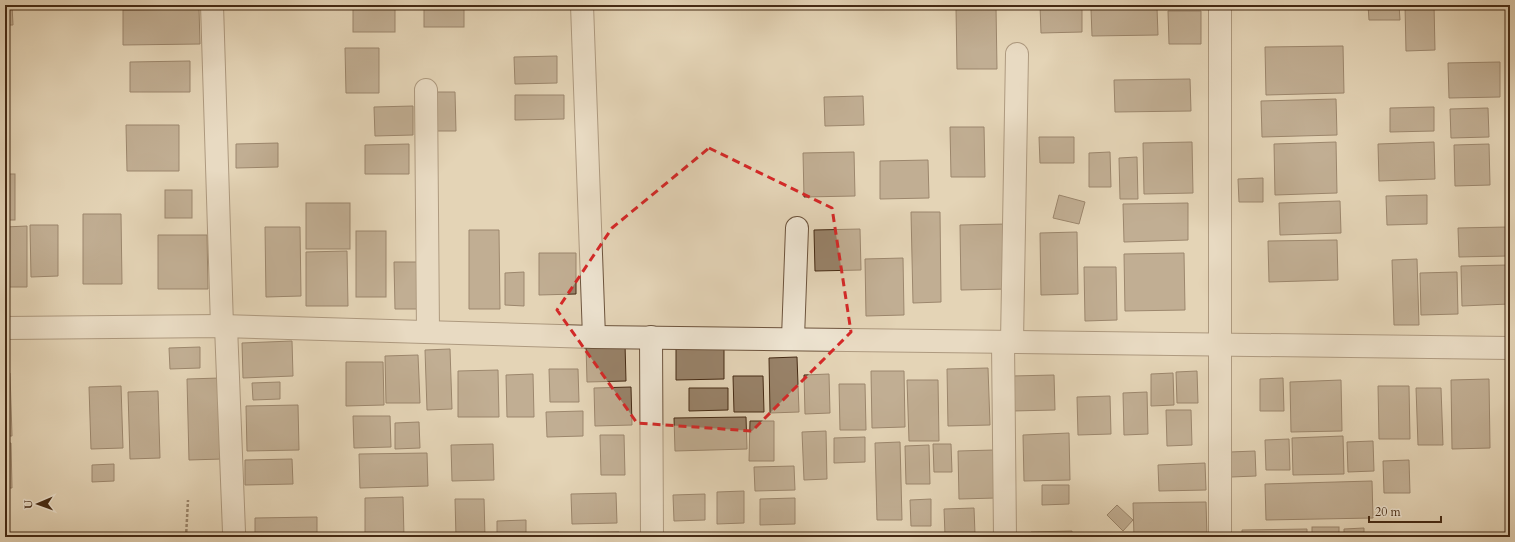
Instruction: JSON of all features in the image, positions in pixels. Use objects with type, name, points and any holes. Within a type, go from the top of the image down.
[{"type":"street","points":[[212,5],[224,326],[234,532]]},
{"type":"street","points":[[582,5],[594,337]]},
{"type":"street","points":[[1220,5],[1220,537]]},
{"type":"street","points":[[1005,537],[1008,342],[1017,54]]},
{"type":"street","points":[[426,90],[428,332]]},
{"type":"street","points":[[793,338],[797,228]]},
{"type":"street","points":[[5,328],[224,326],[651,338],[793,338],[1510,348]]},
{"type":"street","points":[[651,338],[652,537]]},
{"type":"path","points":[[186,537],[188,500]]},
{"type":"highlighted area","points":[[709,148],[832,208],[851,332],[752,431],[637,423],[557,310],[612,228]]},
{"type":"building","points":[[5,5],[12,5],[13,25],[5,25]]},
{"type":"building","points":[[291,5],[291,6],[239,6]]},
{"type":"building","points":[[305,5],[336,5],[336,7],[305,7]]},
{"type":"building","points":[[424,5],[464,5],[464,27],[424,27]]},
{"type":"building","points":[[1040,5],[1082,5],[1082,32],[1041,33]]},
{"type":"building","points":[[1368,5],[1399,5],[1400,20],[1369,20]]},
{"type":"building","points":[[1405,5],[1434,5],[1435,50],[1406,51]]},
{"type":"building","points":[[996,7],[997,69],[957,69],[956,8]]},
{"type":"building","points":[[353,8],[395,8],[395,32],[353,32]]},
{"type":"building","points":[[1157,8],[1158,35],[1092,36],[1091,9]]},
{"type":"building","points":[[199,9],[200,44],[123,45],[123,10]]},
{"type":"building","points":[[1168,11],[1201,11],[1201,44],[1169,44]]},
{"type":"building","points":[[1343,46],[1344,93],[1266,95],[1265,47]]},
{"type":"building","points":[[345,48],[379,48],[379,93],[346,93]]},
{"type":"building","points":[[557,56],[557,83],[515,84],[514,57]]},
{"type":"building","points":[[190,61],[190,92],[130,92],[130,62]]},
{"type":"building","points":[[1500,62],[1500,97],[1449,98],[1448,63]]},
{"type":"building","points":[[1190,79],[1191,111],[1115,112],[1114,80]]},
{"type":"building","points":[[428,92],[455,92],[456,131],[429,131]]},
{"type":"building","points":[[515,95],[564,95],[564,119],[515,120]]},
{"type":"building","points":[[863,96],[864,125],[825,126],[824,97]]},
{"type":"building","points":[[1336,99],[1337,135],[1262,137],[1261,101]]},
{"type":"building","points":[[413,106],[413,135],[375,136],[374,107]]},
{"type":"building","points":[[1434,107],[1434,131],[1390,132],[1390,108]]},
{"type":"building","points":[[1488,108],[1489,137],[1451,138],[1450,109]]},
{"type":"building","points":[[126,125],[179,125],[179,171],[127,171]]},
{"type":"building","points":[[950,127],[984,127],[985,177],[951,177]]},
{"type":"building","points":[[1039,137],[1074,137],[1074,163],[1040,163]]},
{"type":"building","points":[[1192,142],[1193,193],[1144,194],[1143,143]]},
{"type":"building","points":[[1336,142],[1337,193],[1275,195],[1274,144]]},
{"type":"building","points":[[1434,142],[1435,179],[1379,181],[1378,144]]},
{"type":"building","points":[[278,143],[278,167],[236,168],[236,144]]},
{"type":"building","points":[[409,144],[409,174],[365,174],[365,145]]},
{"type":"building","points":[[1489,144],[1490,185],[1455,186],[1454,145]]},
{"type":"building","points":[[854,152],[855,196],[804,197],[803,153]]},
{"type":"building","points":[[1110,152],[1111,187],[1089,187],[1089,153]]},
{"type":"building","points":[[1137,157],[1138,199],[1120,199],[1119,158]]},
{"type":"building","points":[[928,160],[929,198],[880,199],[880,161]]},
{"type":"building","points":[[5,174],[15,174],[15,220],[5,220]]},
{"type":"building","points":[[1263,178],[1263,202],[1239,202],[1238,179]]},
{"type":"building","points":[[165,190],[192,190],[192,218],[165,218]]},
{"type":"building","points":[[1059,195],[1085,202],[1079,224],[1053,218]]},
{"type":"building","points":[[1427,195],[1427,224],[1387,225],[1386,196]]},
{"type":"building","points":[[1340,201],[1341,233],[1280,235],[1279,203]]},
{"type":"building","points":[[306,203],[350,203],[350,249],[306,249]]},
{"type":"building","points":[[1188,203],[1188,240],[1124,242],[1123,204]]},
{"type":"building","points":[[911,212],[940,212],[941,302],[913,303]]},
{"type":"building","points":[[83,214],[121,214],[122,284],[83,284]]},
{"type":"building","points":[[1006,224],[1007,289],[961,290],[960,225]]},
{"type":"building","points":[[30,225],[58,225],[58,276],[31,277]]},
{"type":"building","points":[[27,226],[27,287],[5,287],[5,227]]},
{"type":"building","points":[[265,227],[300,227],[301,296],[266,297]]},
{"type":"building","points":[[1507,227],[1508,256],[1459,257],[1458,228]]},
{"type":"building","points":[[860,229],[861,270],[815,271],[814,230]]},
{"type":"building","points":[[469,230],[499,230],[500,309],[469,309]]},
{"type":"building","points":[[356,231],[386,231],[386,297],[356,297]]},
{"type":"building","points":[[1077,232],[1078,294],[1041,295],[1040,233]]},
{"type":"building","points":[[158,235],[207,235],[208,289],[158,289]]},
{"type":"building","points":[[1337,240],[1338,280],[1269,282],[1268,241]]},
{"type":"building","points":[[347,251],[348,306],[306,306],[306,252]]},
{"type":"building","points":[[539,253],[576,253],[576,294],[539,295]]},
{"type":"building","points":[[1184,253],[1185,310],[1125,311],[1124,254]]},
{"type":"building","points":[[903,258],[904,315],[866,316],[865,259]]},
{"type":"building","points":[[1417,259],[1419,325],[1394,325],[1392,260]]},
{"type":"building","points":[[394,262],[420,262],[420,309],[395,309]]},
{"type":"building","points":[[1508,265],[1509,304],[1462,306],[1461,266]]},
{"type":"building","points":[[1084,267],[1116,267],[1117,320],[1085,321]]},
{"type":"building","points":[[524,272],[524,306],[505,305],[505,273]]},
{"type":"building","points":[[1457,272],[1458,314],[1421,315],[1420,273]]},
{"type":"building","points":[[292,341],[293,376],[243,378],[242,343]]},
{"type":"building","points":[[625,344],[626,381],[587,382],[586,345]]},
{"type":"building","points":[[200,347],[200,368],[170,369],[169,348]]},
{"type":"building","points":[[724,347],[724,379],[676,380],[676,348]]},
{"type":"building","points":[[450,349],[452,409],[427,410],[425,350]]},
{"type":"building","points":[[418,355],[420,403],[386,403],[385,356]]},
{"type":"building","points":[[797,357],[799,412],[770,413],[769,358]]},
{"type":"building","points":[[346,362],[383,362],[384,405],[346,406]]},
{"type":"building","points":[[988,368],[990,425],[948,426],[947,369]]},
{"type":"building","points":[[549,369],[578,369],[579,402],[550,402]]},
{"type":"building","points":[[498,370],[499,417],[458,417],[458,371]]},
{"type":"building","points":[[871,371],[904,371],[905,427],[872,428]]},
{"type":"building","points":[[1197,371],[1198,403],[1177,403],[1176,372]]},
{"type":"building","points":[[5,373],[10,373],[12,436],[5,436]]},
{"type":"building","points":[[1173,373],[1174,405],[1151,406],[1151,374]]},
{"type":"building","points":[[533,374],[534,417],[507,417],[506,375]]},
{"type":"building","points":[[829,374],[830,413],[805,414],[804,375]]},
{"type":"building","points":[[1054,375],[1055,410],[1013,411],[1012,376]]},
{"type":"building","points":[[733,376],[763,376],[764,412],[734,412]]},
{"type":"building","points":[[220,378],[222,459],[189,460],[187,379]]},
{"type":"building","points":[[1283,378],[1284,411],[1260,411],[1260,379]]},
{"type":"building","points":[[1489,379],[1490,448],[1452,449],[1451,380]]},
{"type":"building","points":[[907,380],[938,380],[939,441],[909,441]]},
{"type":"building","points":[[1341,380],[1342,431],[1291,432],[1290,382]]},
{"type":"building","points":[[280,382],[280,399],[253,400],[252,383]]},
{"type":"building","points":[[839,384],[865,384],[866,430],[840,430]]},
{"type":"building","points":[[121,386],[123,448],[91,449],[89,387]]},
{"type":"building","points":[[1378,386],[1409,386],[1410,439],[1379,439]]},
{"type":"building","points":[[631,387],[632,425],[595,426],[594,388]]},
{"type":"building","points":[[689,388],[728,388],[728,410],[689,411]]},
{"type":"building","points":[[1416,388],[1441,388],[1443,445],[1418,445]]},
{"type":"building","points":[[158,391],[160,458],[130,459],[128,392]]},
{"type":"building","points":[[1147,392],[1148,434],[1124,435],[1123,393]]},
{"type":"building","points":[[1110,396],[1111,434],[1078,435],[1077,397]]},
{"type":"building","points":[[298,405],[299,450],[247,451],[246,406]]},
{"type":"building","points":[[1166,410],[1191,410],[1192,445],[1167,446]]},
{"type":"building","points":[[583,411],[583,436],[547,437],[546,412]]},
{"type":"building","points":[[353,416],[390,416],[391,447],[354,448]]},
{"type":"building","points":[[746,417],[747,449],[675,451],[674,418]]},
{"type":"building","points":[[750,421],[774,421],[774,461],[749,461]]},
{"type":"building","points":[[419,422],[420,448],[395,449],[395,423]]},
{"type":"building","points":[[826,431],[827,479],[804,480],[802,432]]},
{"type":"building","points":[[1069,433],[1070,480],[1024,481],[1023,435]]},
{"type":"building","points":[[600,435],[624,435],[625,475],[601,475]]},
{"type":"building","points":[[1343,436],[1344,474],[1293,475],[1292,438]]},
{"type":"building","points":[[865,437],[865,462],[834,463],[834,438]]},
{"type":"building","points":[[1289,439],[1290,470],[1266,470],[1265,440]]},
{"type":"building","points":[[1373,441],[1374,471],[1348,472],[1347,442]]},
{"type":"building","points":[[900,442],[902,520],[877,520],[875,443]]},
{"type":"building","points":[[5,443],[11,443],[12,488],[5,488]]},
{"type":"building","points":[[493,444],[494,480],[452,481],[451,445]]},
{"type":"building","points":[[933,444],[951,444],[952,472],[934,472]]},
{"type":"building","points":[[929,445],[930,484],[906,484],[905,446]]},
{"type":"building","points":[[994,450],[996,498],[959,499],[958,451]]},
{"type":"building","points":[[1255,451],[1256,476],[1231,477],[1230,452]]},
{"type":"building","points":[[427,453],[428,486],[360,488],[359,454]]},
{"type":"building","points":[[292,459],[293,484],[245,485],[245,460]]},
{"type":"building","points":[[1409,460],[1410,493],[1384,493],[1383,461]]},
{"type":"building","points":[[1205,463],[1206,490],[1159,491],[1158,465]]},
{"type":"building","points":[[114,464],[114,481],[92,482],[92,465]]},
{"type":"building","points":[[794,466],[795,490],[755,491],[754,467]]},
{"type":"building","points":[[1372,481],[1373,518],[1266,520],[1265,484]]},
{"type":"building","points":[[1042,485],[1069,485],[1069,504],[1042,505]]},
{"type":"building","points":[[744,491],[744,523],[717,524],[717,492]]},
{"type":"building","points":[[616,493],[617,523],[572,524],[571,494]]},
{"type":"building","points":[[705,494],[705,520],[674,521],[673,495]]},
{"type":"building","points":[[403,497],[404,537],[365,537],[365,498]]},
{"type":"building","points":[[795,498],[795,524],[760,525],[760,499]]},
{"type":"building","points":[[455,499],[484,499],[485,537],[456,537]]},
{"type":"building","points":[[931,499],[931,526],[911,526],[910,500]]},
{"type":"building","points":[[1206,502],[1207,537],[1134,537],[1133,503]]},
{"type":"building","points":[[1117,505],[1133,520],[1123,531],[1107,515]]},
{"type":"building","points":[[974,508],[975,534],[945,535],[944,509]]},
{"type":"building","points":[[5,514],[7,514],[8,537],[5,537]]},
{"type":"building","points":[[317,517],[317,537],[255,537],[255,518]]},
{"type":"building","points":[[526,520],[526,537],[497,537],[497,521]]},
{"type":"building","points":[[1312,527],[1339,527],[1339,537],[1312,537]]},
{"type":"building","points":[[1364,528],[1364,537],[1344,537],[1344,529]]},
{"type":"building","points":[[1307,529],[1307,537],[1242,537],[1242,530]]},
{"type":"building","points":[[1072,531],[1072,537],[1031,537],[1031,532]]},
{"type":"building","points":[[619,532],[619,537],[582,537],[582,533]]},
{"type":"building","points":[[796,535],[796,537],[742,537],[742,536]]},
{"type":"building","points":[[982,535],[982,537],[936,537]]}]
